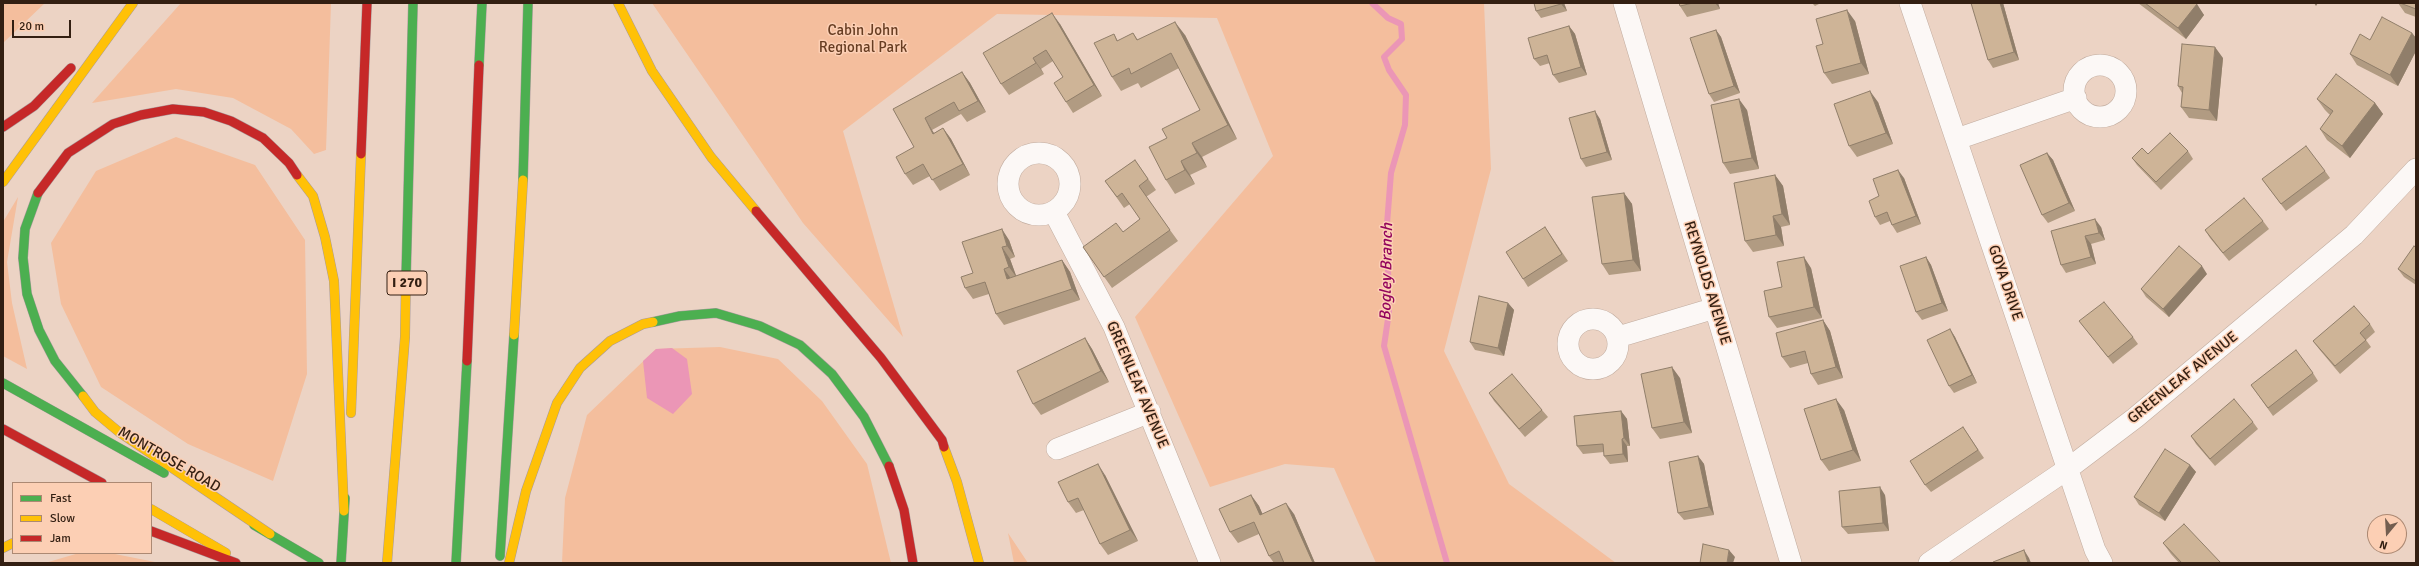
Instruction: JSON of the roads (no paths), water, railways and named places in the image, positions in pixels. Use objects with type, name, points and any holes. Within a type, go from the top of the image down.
[{"type":"main road","points":[[341,563],[353,378],[367,3]]},
{"type":"main road","name":"I 270","points":[[387,563],[405,337],[413,3]]},
{"type":"main road","points":[[456,563],[466,384],[482,3]]},
{"type":"main road","points":[[500,563],[522,220],[528,3]]},
{"type":"main road","points":[[618,3],[652,71],[711,157],[881,358],[942,440],[957,482],[979,563]]},
{"type":"main road","points":[[3,127],[34,106],[131,6]]},
{"type":"main road","points":[[3,182],[131,6]]},
{"type":"main road","points":[[270,534],[119,432],[95,412],[55,361],[38,330],[27,294],[23,258],[25,229],[37,194],[68,153],[113,124],[141,115],[173,109],[204,112],[231,121],[263,138],[289,163],[313,196],[325,237],[334,281],[334,330],[344,511]]},
{"type":"main road","points":[[509,563],[526,491],[541,446],[557,403],[580,368],[610,341],[643,324],[680,316],[716,313],[760,326],[800,345],[832,374],[864,417],[890,467],[904,510],[913,563]]},
{"type":"main road","name":"MONTROSE ROAD","points":[[3,383],[69,419],[319,563]]},
{"type":"main road","points":[[3,429],[100,482]]},
{"type":"main road","points":[[152,510],[244,563]]},
{"type":"main road","points":[[152,531],[236,563]]},
{"type":"main road","points":[[3,548],[12,544]]},
{"type":"street","name":"REYNOLDS AVENUE","points":[[1624,3],[1791,563]]},
{"type":"street","name":"GOYA DRIVE","points":[[1910,3],[2069,468],[2095,550],[2102,563]]},
{"type":"street","points":[[1956,139],[2076,98]]},
{"type":"street","name":"GREENLEAF AVENUE","points":[[1930,563],[2069,468],[2135,418],[2314,270],[2354,235],[2416,169]]},
{"type":"street","name":"GREENLEAF AVENUE","points":[[1054,212],[1114,327],[1150,412],[1210,563]]},
{"type":"street","points":[[1618,337],[1714,308]]},
{"type":"street","points":[[1057,449],[1150,412]]},
{"type":"waterway","name":"Bogley Branch","points":[[1372,3],[1388,18],[1401,24],[1402,39],[1384,57],[1389,70],[1406,95],[1405,125],[1391,173],[1387,224],[1389,312],[1384,346],[1447,563]]},
{"type":"park label","name":"Cabin John Regional Park","points":[[863,40]]}]
